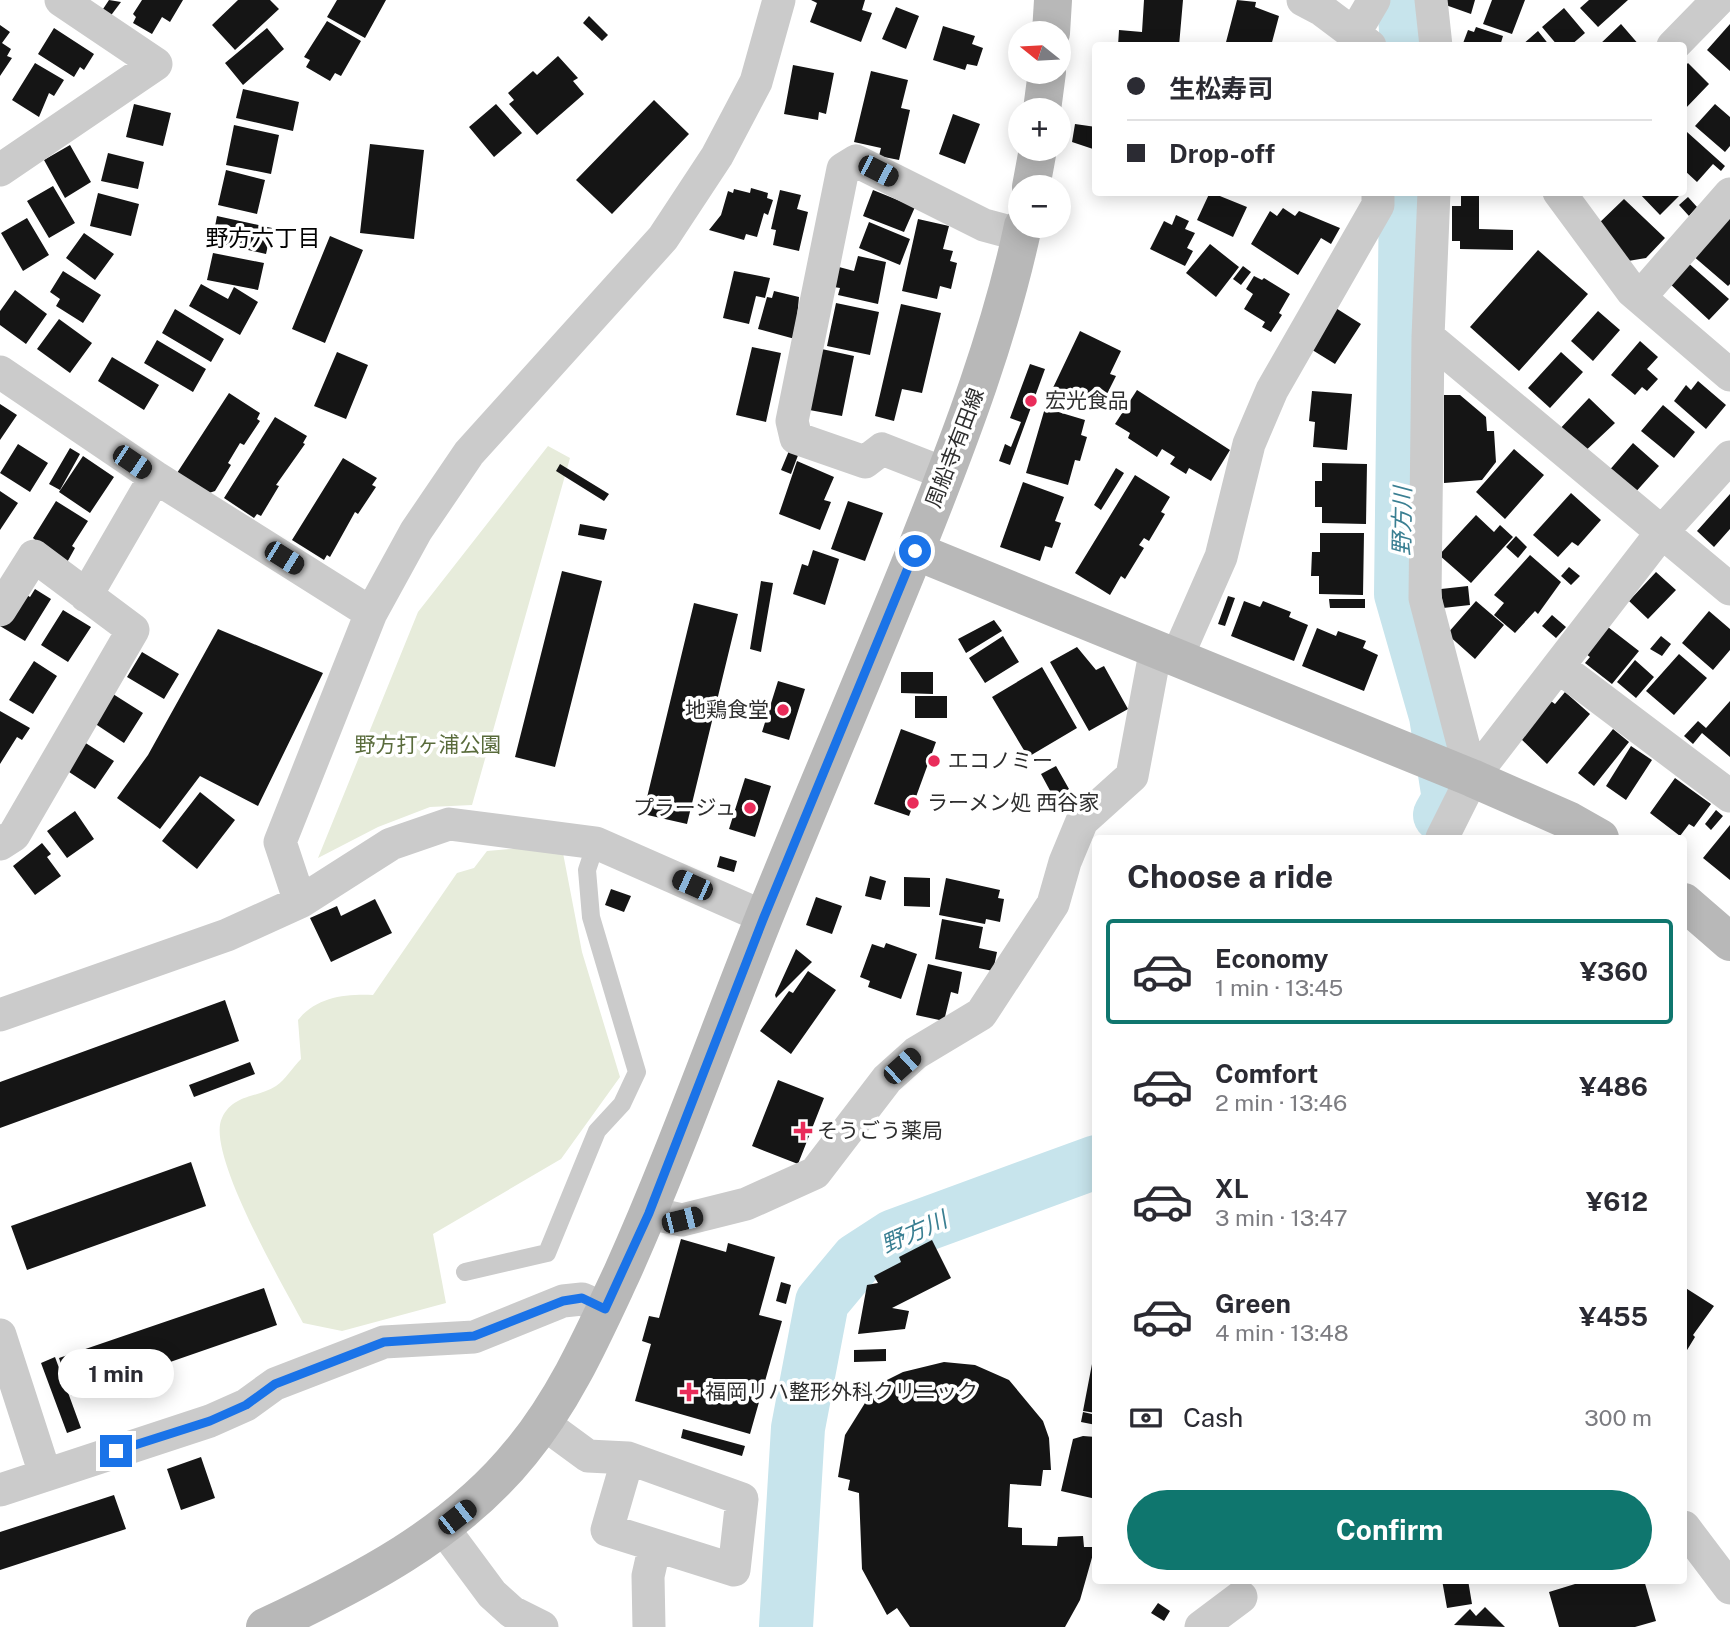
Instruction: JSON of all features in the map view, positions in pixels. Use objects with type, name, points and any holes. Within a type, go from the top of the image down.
[{"type":"main road","points":[[1052,21],[1053,0]]},
{"type":"main road","name":"周船寺有田線","points":[[265,1627],[332,1595],[443,1528],[472,1506],[521,1453],[563,1395],[649,1213],[764,917],[946,474],[990,356],[1020,238]]},
{"type":"main road","points":[[915,551],[1472,778],[1596,835]]},
{"type":"main road","points":[[1687,905],[1730,942]]},
{"type":"street","points":[[0,170],[156,64],[61,0]]},
{"type":"street","points":[[300,902],[280,842],[371,613],[416,531],[469,453],[671,226],[717,156],[756,82],[779,0]]},
{"type":"street","points":[[1303,0],[1362,40],[1374,0]]},
{"type":"street","points":[[1431,0],[1436,42]]},
{"type":"street","points":[[1677,42],[1718,0]]},
{"type":"street","points":[[946,474],[882,449],[865,462],[796,438],[792,421],[843,169],[856,161],[984,225],[1008,229]]},
{"type":"street","points":[[1640,297],[1730,194]]},
{"type":"street","points":[[649,1213],[682,1220],[746,1204],[814,1173],[887,1079],[916,1053],[981,1014],[1053,904],[1065,862],[1083,821],[1132,776],[1167,653],[1221,557],[1249,444],[1272,390],[1378,205],[1378,196]]},
{"type":"street","points":[[1434,196],[1428,337],[1425,597],[1472,778]]},
{"type":"street","points":[[1562,196],[1640,297],[1730,375]]},
{"type":"street","points":[[1428,337],[1730,589]]},
{"type":"street","points":[[0,372],[155,477],[371,613]]},
{"type":"street","points":[[1444,835],[1472,778],[1662,533],[1730,457]]},
{"type":"street","points":[[86,596],[155,477]]},
{"type":"street","points":[[0,610],[33,556],[133,630],[14,835],[0,845]]},
{"type":"street","points":[[1559,667],[1730,796]]},
{"type":"street","points":[[0,1015],[227,935],[300,902],[391,844],[449,824],[596,843],[764,917]]},
{"type":"street","points":[[0,1490],[210,1421],[246,1405],[275,1384],[384,1342],[474,1336],[563,1301],[582,1298],[605,1309]]},
{"type":"street","points":[[0,1335],[45,1474]]},
{"type":"street","points":[[543,1423],[588,1456],[628,1458],[742,1499],[734,1570],[607,1531],[628,1458]]},
{"type":"street","points":[[443,1528],[501,1617],[542,1627]]},
{"type":"street","points":[[1687,1531],[1730,1588]]},
{"type":"street","points":[[649,1627],[648,1576],[655,1545]]},
{"type":"street","points":[[1201,1627],[1240,1602]]},
{"type":"lane","points":[[465,1272],[547,1253],[597,1131],[622,1104],[637,1072],[591,917],[587,870],[596,843]]},
{"type":"green space","name":"野方打ヶ浦公園","points":[[548,446],[570,458],[472,805],[430,807],[378,827],[318,858],[418,612]]},
{"type":"green space","points":[[532,847],[563,853],[582,952],[620,1077],[561,1159],[433,1234],[446,1303],[342,1331],[303,1323],[235,1188],[220,1135],[222,1118],[239,1100],[276,1086],[301,1059],[298,1020],[305,1012],[332,998],[373,995],[457,873],[474,868],[487,851]]},
{"type":"building","points":[[109,0],[121,2],[109,18],[101,12]]},
{"type":"building","points":[[142,0],[183,0],[170,22],[162,17],[152,34],[133,23],[136,17],[133,14]]},
{"type":"building","points":[[238,0],[270,0],[279,9],[235,50],[212,25]]},
{"type":"building","points":[[337,0],[386,0],[365,38],[327,17]]},
{"type":"building","points":[[811,0],[865,0],[862,10],[872,13],[861,42],[810,22],[817,3]]},
{"type":"building","points":[[1144,0],[1183,0],[1179,42],[1118,42],[1119,30],[1142,32]]},
{"type":"building","points":[[1237,0],[1256,2],[1255,7],[1279,16],[1272,42],[1226,42]]},
{"type":"building","points":[[1441,0],[1475,0],[1471,14],[1440,3]]},
{"type":"building","points":[[1492,0],[1525,0],[1512,34],[1483,24]]},
{"type":"building","points":[[1589,0],[1628,0],[1598,27],[1580,8]]},
{"type":"building","points":[[896,7],[919,16],[906,49],[882,39]]},
{"type":"building","points":[[1564,8],[1585,33],[1575,42],[1555,42],[1542,27]]},
{"type":"building","points":[[589,16],[608,35],[602,41],[583,23]]},
{"type":"building","points":[[327,21],[361,41],[341,76],[335,73],[330,81],[306,67],[310,60],[304,57]]},
{"type":"building","points":[[1621,24],[1637,42],[1602,42]]},
{"type":"building","points":[[1730,24],[1730,71],[1707,50]]},
{"type":"building","points":[[0,25],[10,32],[2,43],[11,49],[7,56],[12,58],[0,76]]},
{"type":"building","points":[[943,26],[975,36],[972,44],[983,48],[977,66],[967,64],[965,70],[933,60]]},
{"type":"building","points":[[1476,27],[1503,36],[1501,42],[1464,42],[1468,30],[1474,32]]},
{"type":"building","points":[[54,28],[94,54],[84,70],[80,67],[74,77],[38,54]]},
{"type":"building","points":[[267,28],[284,49],[243,85],[225,63]]},
{"type":"building","points":[[1538,31],[1547,42],[1526,42]]},
{"type":"building","points":[[558,56],[578,78],[573,81],[584,94],[537,135],[509,104],[514,100],[508,93],[533,71],[537,75]]},
{"type":"building","points":[[35,63],[64,80],[54,96],[49,93],[39,117],[12,100]]},
{"type":"building","points":[[1687,64],[1709,84],[1687,107]]},
{"type":"building","points":[[793,65],[834,73],[826,114],[819,112],[818,120],[784,114]]},
{"type":"building","points":[[871,71],[908,80],[901,108],[910,110],[899,160],[879,156],[881,148],[854,142]]},
{"type":"building","points":[[243,89],[299,102],[293,131],[236,118]]},
{"type":"building","points":[[654,100],[689,134],[612,214],[576,180]]},
{"type":"building","points":[[134,104],[171,113],[163,146],[126,137]]},
{"type":"building","points":[[496,104],[522,133],[494,157],[469,127]]},
{"type":"building","points":[[1715,104],[1730,117],[1730,146],[1725,152],[1695,126]]},
{"type":"building","points":[[953,114],[980,124],[965,164],[939,154]]},
{"type":"building","points":[[1075,124],[1092,126],[1092,149],[1072,142]]},
{"type":"building","points":[[234,125],[279,135],[271,174],[226,165]]},
{"type":"building","points":[[1687,132],[1725,166],[1721,171],[1713,164],[1697,182],[1687,173]]},
{"type":"building","points":[[370,144],[424,150],[414,239],[360,233]]},
{"type":"building","points":[[70,145],[91,182],[65,198],[44,160]]},
{"type":"building","points":[[108,153],[144,162],[138,189],[101,181]]},
{"type":"building","points":[[226,170],[265,180],[257,214],[218,205]]},
{"type":"building","points":[[53,186],[75,223],[49,238],[27,201]]},
{"type":"building","points":[[751,188],[768,193],[767,198],[773,200],[768,215],[764,213],[757,237],[746,234],[744,240],[709,230],[721,215],[728,191],[733,193],[734,189],[750,193]]},
{"type":"building","points":[[780,190],[801,195],[797,209],[808,212],[799,251],[773,245],[776,230],[771,229]]},
{"type":"building","points":[[873,190],[915,207],[904,232],[863,216]]},
{"type":"building","points":[[98,193],[139,204],[131,236],[90,226]]},
{"type":"building","points":[[1208,196],[1220,196],[1247,207],[1233,237],[1197,220]]},
{"type":"building","points":[[1461,196],[1479,196],[1479,229],[1513,230],[1513,250],[1460,249],[1460,241],[1452,241],[1452,206],[1461,206]]},
{"type":"building","points":[[1642,196],[1679,196],[1660,215]]},
{"type":"building","points":[[1688,197],[1697,207],[1689,216],[1679,205]]},
{"type":"building","points":[[1624,199],[1665,238],[1646,258],[1628,261],[1597,225]]},
{"type":"building","points":[[1283,208],[1295,216],[1299,211],[1340,228],[1331,244],[1321,238],[1298,275],[1251,244],[1270,211],[1277,216]]},
{"type":"building","points":[[1730,212],[1730,284],[1728,286],[1692,255]]},
{"type":"building","points":[[1176,215],[1189,221],[1185,229],[1195,233],[1187,248],[1193,251],[1185,266],[1150,249],[1164,221],[1172,225]]},
{"type":"building","points":[[217,216],[272,228],[266,254],[212,242]]},
{"type":"building","points":[[27,218],[49,255],[23,271],[1,233]]},
{"type":"building","points":[[918,219],[949,226],[943,249],[953,251],[950,261],[957,263],[951,289],[940,286],[937,299],[902,291]]},
{"type":"building","points":[[869,222],[910,239],[900,265],[859,248]]},
{"type":"building","points":[[84,233],[114,254],[95,280],[66,258]]},
{"type":"building","points":[[330,236],[363,250],[325,343],[292,329]]},
{"type":"building","points":[[1210,244],[1239,267],[1216,297],[1186,273]]},
{"type":"building","points":[[1538,250],[1588,294],[1519,371],[1470,327]]},
{"type":"building","points":[[213,253],[264,263],[258,290],[207,280]]},
{"type":"building","points":[[858,256],[886,262],[878,304],[838,295],[840,288],[834,287],[839,267],[854,271]]},
{"type":"building","points":[[1686,261],[1729,299],[1709,320],[1668,282]]},
{"type":"building","points":[[1243,266],[1251,272],[1241,285],[1233,279]]},
{"type":"building","points":[[63,271],[101,295],[83,323],[56,306],[60,299],[50,292]]},
{"type":"building","points":[[734,271],[770,278],[765,298],[756,296],[749,324],[723,318]]},
{"type":"building","points":[[1254,276],[1262,280],[1264,278],[1290,294],[1279,313],[1282,315],[1271,332],[1262,327],[1265,322],[1244,309],[1253,294],[1246,289]]},
{"type":"building","points":[[201,284],[228,299],[234,287],[258,302],[240,335],[189,306]]},
{"type":"building","points":[[15,290],[47,314],[26,344],[0,325],[0,311]]},
{"type":"building","points":[[774,291],[799,297],[795,339],[758,329],[767,297],[772,298]]},
{"type":"building","points":[[836,303],[879,312],[870,355],[827,346]]},
{"type":"building","points":[[901,304],[941,313],[922,393],[902,389],[894,421],[875,416]]},
{"type":"building","points":[[1331,305],[1361,324],[1335,364],[1301,343]]},
{"type":"building","points":[[175,309],[224,339],[211,362],[162,333]]},
{"type":"building","points":[[1598,311],[1620,330],[1593,361],[1571,341]]},
{"type":"building","points":[[59,319],[92,343],[70,373],[37,349]]},
{"type":"building","points":[[1080,331],[1121,351],[1110,374],[1116,376],[1106,396],[1100,393],[1092,411],[1051,392]]},
{"type":"building","points":[[157,340],[206,369],[193,392],[144,363]]},
{"type":"building","points":[[1640,341],[1658,357],[1647,369],[1658,379],[1647,391],[1642,387],[1635,395],[1611,375]]},
{"type":"building","points":[[752,347],[781,353],[766,422],[736,415]]},
{"type":"building","points":[[817,348],[854,356],[842,416],[804,409]]},
{"type":"building","points":[[337,352],[368,365],[346,419],[314,406]]},
{"type":"building","points":[[1561,352],[1583,372],[1550,408],[1528,388]]},
{"type":"building","points":[[112,357],[159,385],[144,410],[98,381]]},
{"type":"building","points":[[1030,364],[1045,369],[1010,465],[999,461],[1005,444],[1011,447],[1021,422],[1010,418]]},
{"type":"building","points":[[1698,381],[1726,405],[1706,429],[1674,401],[1686,385],[1691,390]]},
{"type":"building","points":[[1137,390],[1230,450],[1211,481],[1189,468],[1186,474],[1170,464],[1175,457],[1162,449],[1157,457],[1128,438],[1130,433],[1115,424]]},
{"type":"building","points":[[1312,391],[1352,394],[1347,450],[1313,447],[1315,422],[1309,421]]},
{"type":"building","points":[[229,393],[260,413],[257,419],[260,421],[244,445],[240,443],[228,463],[231,465],[215,491],[209,493],[177,473]]},
{"type":"building","points":[[1444,395],[1460,395],[1486,417],[1487,431],[1494,431],[1496,462],[1482,480],[1444,483]]},
{"type":"building","points":[[1589,398],[1615,423],[1580,456],[1556,433]]},
{"type":"building","points":[[0,404],[17,415],[0,440]]},
{"type":"building","points":[[1663,405],[1695,432],[1674,458],[1641,431]]},
{"type":"building","points":[[1045,408],[1085,420],[1081,435],[1087,437],[1080,461],[1075,460],[1068,485],[1026,473]]},
{"type":"building","points":[[275,417],[307,436],[303,443],[305,444],[276,485],[279,486],[261,516],[257,514],[254,518],[224,498]]},
{"type":"building","points":[[1633,443],[1659,466],[1633,495],[1607,473]]},
{"type":"building","points":[[18,444],[48,463],[30,492],[0,473]]},
{"type":"building","points":[[791,446],[800,450],[791,474],[781,470]]},
{"type":"building","points":[[70,448],[80,454],[60,490],[49,484]]},
{"type":"building","points":[[1514,449],[1544,475],[1505,519],[1476,492]]},
{"type":"building","points":[[83,456],[114,477],[90,513],[59,492]]},
{"type":"building","points":[[343,458],[377,478],[372,485],[376,487],[358,514],[355,512],[330,557],[327,555],[324,560],[292,540]]},
{"type":"building","points":[[797,461],[834,477],[824,500],[831,502],[820,530],[779,514]]},
{"type":"building","points":[[1322,463],[1367,464],[1366,524],[1322,523],[1322,507],[1315,507],[1315,481],[1322,481]]},
{"type":"building","points":[[560,464],[609,494],[604,501],[556,471]]},
{"type":"building","points":[[1116,468],[1124,473],[1101,510],[1094,505]]},
{"type":"building","points":[[1135,475],[1170,497],[1161,512],[1165,514],[1149,541],[1144,538],[1139,545],[1144,548],[1125,579],[1121,576],[1110,595],[1075,573]]},
{"type":"building","points":[[1023,482],[1064,497],[1055,521],[1061,523],[1052,548],[1045,546],[1040,561],[1000,547]]},
{"type":"building","points":[[0,491],[18,503],[0,530]]},
{"type":"building","points":[[1571,493],[1601,520],[1578,546],[1572,542],[1558,557],[1533,535]]},
{"type":"building","points":[[1730,494],[1730,529],[1714,547],[1697,531]]},
{"type":"building","points":[[56,501],[88,521],[72,546],[75,548],[65,566],[33,538]]},
{"type":"building","points":[[848,501],[883,513],[865,561],[831,549]]},
{"type":"building","points":[[1476,515],[1494,532],[1500,525],[1513,537],[1471,583],[1439,555]]},
{"type":"building","points":[[580,524],[607,529],[604,540],[578,535]]},
{"type":"building","points":[[1320,533],[1364,533],[1363,595],[1319,594],[1319,576],[1311,576],[1312,552],[1320,552]]},
{"type":"building","points":[[1516,536],[1527,547],[1518,558],[1506,547]]},
{"type":"building","points":[[813,550],[839,559],[825,605],[793,594],[802,564],[808,566]]},
{"type":"building","points":[[1530,555],[1561,582],[1538,614],[1535,611],[1515,633],[1494,615],[1504,603],[1494,595]]},
{"type":"building","points":[[1569,567],[1580,576],[1571,585],[1561,576]]},
{"type":"building","points":[[562,571],[602,581],[555,767],[515,757]]},
{"type":"building","points":[[1656,572],[1676,590],[1648,619],[1629,601]]},
{"type":"building","points":[[761,581],[773,583],[761,652],[750,649]]},
{"type":"building","points":[[1468,586],[1470,605],[1443,608],[1441,589]]},
{"type":"building","points":[[35,589],[51,599],[25,641],[0,626],[22,592],[30,597]]},
{"type":"building","points":[[1228,596],[1235,598],[1225,626],[1218,624]]},
{"type":"building","points":[[1329,599],[1365,599],[1365,608],[1330,608]]},
{"type":"building","points":[[1244,601],[1260,607],[1263,601],[1291,612],[1289,617],[1308,625],[1294,661],[1231,636]]},
{"type":"building","points":[[1476,601],[1504,625],[1475,659],[1447,634]]},
{"type":"building","points":[[694,603],[738,614],[687,824],[643,814]]},
{"type":"building","points":[[63,610],[91,627],[68,662],[41,645]]},
{"type":"building","points":[[1709,611],[1730,629],[1730,650],[1713,670],[1682,643]]},
{"type":"building","points":[[1552,615],[1566,627],[1556,638],[1542,626]]},
{"type":"building","points":[[994,620],[1002,631],[966,653],[958,639]]},
{"type":"building","points":[[1608,627],[1639,651],[1612,684],[1585,663],[1590,657],[1586,654]]},
{"type":"building","points":[[1317,628],[1336,636],[1338,631],[1366,641],[1363,648],[1378,655],[1364,691],[1302,666]]},
{"type":"building","points":[[218,629],[323,673],[258,806],[200,776],[160,829],[117,798],[148,755]]},
{"type":"building","points":[[1003,636],[1019,662],[985,683],[969,658]]},
{"type":"building","points":[[1661,636],[1671,644],[1662,656],[1650,649]]},
{"type":"building","points":[[1077,647],[1096,670],[1104,666],[1128,709],[1089,731],[1050,662]]},
{"type":"building","points":[[142,652],[179,674],[164,699],[127,677]]},
{"type":"building","points":[[1679,654],[1707,678],[1674,715],[1646,691]]},
{"type":"building","points":[[1635,660],[1654,677],[1636,698],[1617,682]]},
{"type":"building","points":[[34,661],[57,676],[33,714],[9,700]]},
{"type":"building","points":[[1042,667],[1077,728],[1028,757],[992,697]]},
{"type":"building","points":[[901,672],[933,672],[933,694],[901,693]]},
{"type":"building","name":"地鶏食堂","points":[[778,681],[805,689],[789,740],[762,732]]},
{"type":"building","points":[[1565,692],[1590,714],[1547,764],[1517,735],[1548,699],[1555,704]]},
{"type":"building","points":[[113,694],[143,713],[124,743],[94,723]]},
{"type":"building","points":[[915,696],[947,696],[947,718],[915,718]]},
{"type":"building","points":[[1730,701],[1730,757],[1702,733],[1693,744],[1684,736],[1698,721],[1706,728]]},
{"type":"building","points":[[0,711],[30,728],[22,740],[17,737],[0,764]]},
{"type":"building","points":[[901,729],[936,742],[909,816],[874,804]]},
{"type":"building","points":[[1613,729],[1629,742],[1594,786],[1578,773]]},
{"type":"building","points":[[460,740],[473,744],[470,755],[457,751]]},
{"type":"building","points":[[84,742],[114,761],[95,789],[66,770]]},
{"type":"building","points":[[1631,746],[1652,760],[1626,800],[1606,786]]},
{"type":"building","points":[[1056,766],[1069,789],[1054,798],[1041,774]]},
{"type":"building","name":"プラージュ","points":[[745,778],[771,786],[755,837],[729,829]]},
{"type":"building","points":[[1675,778],[1711,804],[1694,827],[1689,824],[1681,835],[1650,813]]},
{"type":"building","points":[[200,792],[235,820],[197,869],[162,841]]},
{"type":"building","points":[[1716,810],[1723,816],[1711,830],[1705,824]]},
{"type":"building","points":[[75,811],[94,839],[67,858],[47,831]]},
{"type":"building","points":[[1730,825],[1730,880],[1703,858]]},
{"type":"building","points":[[42,843],[51,854],[47,857],[61,876],[35,895],[13,866]]},
{"type":"building","points":[[720,856],[737,861],[734,872],[717,867]]},
{"type":"building","points":[[870,876],[886,881],[881,900],[865,896]]},
{"type":"building","points":[[904,877],[930,878],[930,907],[904,906]]},
{"type":"building","points":[[946,878],[1000,890],[998,898],[1004,899],[1000,922],[986,919],[985,924],[939,915]]},
{"type":"building","points":[[611,889],[631,896],[624,912],[605,905]]},
{"type":"building","points":[[816,897],[842,906],[832,934],[806,925]]},
{"type":"building","points":[[375,899],[392,933],[331,962],[310,918],[337,906],[341,916]]},
{"type":"building","points":[[942,919],[983,927],[979,948],[997,952],[993,971],[935,959]]},
{"type":"building","points":[[886,943],[917,954],[901,999],[868,987],[870,981],[860,977],[872,944],[884,948]]},
{"type":"building","points":[[796,949],[812,962],[776,998],[775,995]]},
{"type":"building","points":[[928,964],[962,972],[958,994],[951,992],[944,1021],[916,1015]]},
{"type":"building","points":[[808,971],[836,990],[791,1054],[760,1031],[789,991],[793,993]]},
{"type":"building","points":[[225,1000],[239,1041],[0,1128],[0,1082]]},
{"type":"building","points":[[250,1062],[255,1074],[194,1097],[189,1085]]},
{"type":"building","points":[[778,1080],[824,1098],[798,1164],[752,1146]]},
{"type":"building","points":[[191,1162],[206,1206],[27,1270],[11,1226]]},
{"type":"building","points":[[681,1239],[726,1252],[728,1243],[775,1257],[759,1315],[782,1321],[750,1434],[635,1401],[651,1344],[642,1341],[649,1316],[659,1318]]},
{"type":"building","points":[[932,1240],[951,1278],[892,1308],[909,1311],[905,1329],[858,1334],[867,1285],[878,1283],[874,1276],[901,1262],[899,1257]]},
{"type":"building","points":[[781,1282],[791,1285],[786,1304],[776,1301]]},
{"type":"building","points":[[264,1288],[277,1325],[72,1396],[59,1358]]},
{"type":"building","points":[[1687,1289],[1714,1306],[1693,1335],[1695,1337],[1687,1350]]},
{"type":"building","points":[[886,1349],[886,1361],[854,1362],[854,1350]]},
{"type":"building","points":[[55,1357],[81,1428],[67,1433],[41,1363]]},
{"type":"building","points":[[944,1362],[975,1365],[1009,1380],[1043,1421],[1049,1438],[1051,1470],[1043,1470],[1041,1486],[1010,1484],[1008,1527],[1022,1528],[1022,1545],[1057,1546],[1058,1537],[1083,1536],[1084,1547],[1092,1547],[1092,1558],[1080,1600],[1065,1627],[910,1627],[897,1608],[887,1615],[862,1569],[859,1493],[848,1490],[850,1480],[838,1477],[845,1435],[870,1395],[887,1380],[903,1372]]},
{"type":"building","points":[[1092,1364],[1092,1412],[1083,1411]]},
{"type":"building","points":[[1083,1412],[1092,1414],[1092,1424],[1081,1422]]},
{"type":"building","points":[[683,1429],[745,1446],[742,1456],[681,1438]]},
{"type":"building","points":[[1092,1437],[1092,1498],[1061,1491],[1073,1439]]},
{"type":"building","points":[[201,1457],[215,1498],[181,1510],[167,1469]]},
{"type":"building","points":[[114,1495],[126,1529],[0,1570],[0,1532]]},
{"type":"building","points":[[1443,1584],[1469,1584],[1472,1604],[1447,1608]]},
{"type":"building","points":[[1575,1584],[1645,1584],[1656,1621],[1635,1627],[1559,1627],[1549,1592]]},
{"type":"building","points":[[1158,1603],[1170,1611],[1164,1621],[1151,1613]]},
{"type":"building","points":[[1485,1607],[1505,1627],[1454,1625],[1470,1609],[1476,1616]]},
{"type":"waterway","name":"野方川","points":[[1404,0],[1407,42]]},
{"type":"waterway","name":"野方川","points":[[1406,196],[1401,594],[1436,716],[1449,799],[1440,815]]},
{"type":"waterway","name":"野方川","points":[[786,1627],[798,1428],[822,1302],[857,1260],[894,1236],[1092,1163]]},
{"type":"place","name":"宏光食品","points":[[1031,401]]},
{"type":"place","name":"地鶏食堂","points":[[783,710]]},
{"type":"place","name":"エコノミー","points":[[934,761]]},
{"type":"place","name":"ラーメン処 西谷家","points":[[913,803]]},
{"type":"place","name":"プラージュ","points":[[750,808]]},
{"type":"place","name":"そうごう薬局","points":[[803,1131]]},
{"type":"place","name":"福岡リハ整形外科クリニック","points":[[689,1392]]},
{"type":"district","name":"野方六丁目","points":[[263,238]]},
{"type":"route","points":[[116,1451],[210,1421],[246,1405],[275,1384],[384,1342],[474,1336],[563,1301],[582,1298],[605,1309],[649,1213],[764,917],[915,551]]}]
